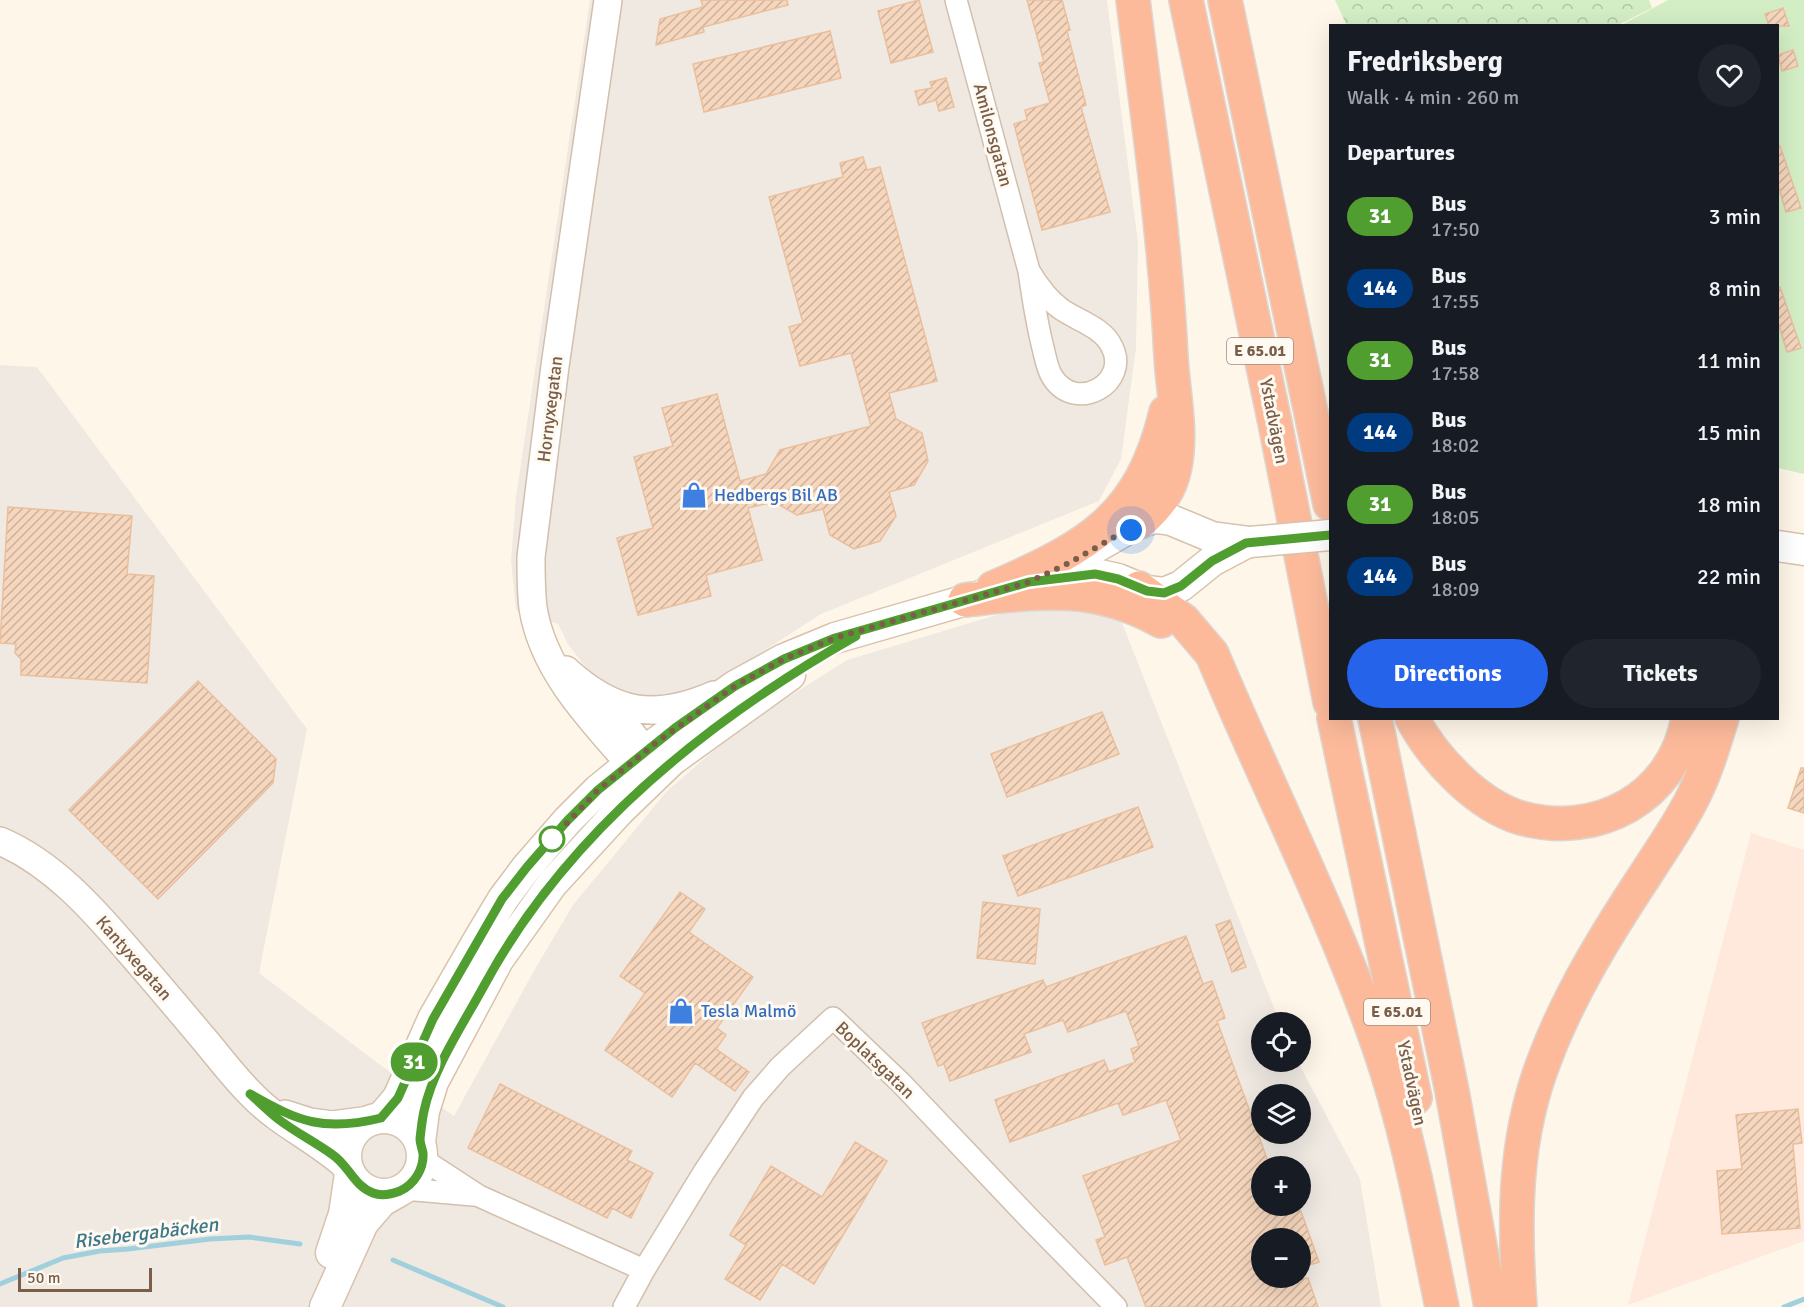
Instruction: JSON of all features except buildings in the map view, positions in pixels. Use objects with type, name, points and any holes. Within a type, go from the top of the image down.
[{"type":"highway","points":[[1133,0],[1169,307],[1178,442],[1173,475],[1165,495],[1139,523]]},
{"type":"highway","name":"Ystadvägen","points":[[1186,0],[1275,423],[1329,697]]},
{"type":"highway","name":"Ystadvägen","points":[[1225,0],[1329,499]]},
{"type":"highway","points":[[965,600],[1058,557],[1081,544],[1114,517],[1135,491],[1151,461],[1173,381]]},
{"type":"highway","points":[[1306,387],[1327,432],[1329,443]]},
{"type":"highway","points":[[1138,588],[1183,620],[1212,654],[1330,922],[1379,1048],[1406,1139],[1442,1307]]},
{"type":"highway","points":[[965,600],[1027,593],[1069,593],[1098,596],[1133,607],[1163,622],[1191,645],[1208,665],[1240,720]]},
{"type":"highway","name":"Ystadvägen","points":[[1334,720],[1428,1158],[1453,1307]]},
{"type":"highway","name":"Ystadvägen","points":[[1375,720],[1452,1091],[1491,1307]]},
{"type":"highway","points":[[1413,720],[1441,761],[1463,785],[1484,799],[1520,817],[1543,822],[1566,823],[1588,821],[1608,815],[1625,808],[1644,795],[1661,779],[1674,760],[1682,742],[1688,720]]},
{"type":"highway","points":[[1520,1307],[1516,1239],[1522,1140],[1533,1094],[1546,1056],[1586,974],[1694,795],[1721,720]]},
{"type":"main road","points":[[1029,582],[1069,563],[1147,519],[1163,518],[1212,537],[1248,543],[1329,535]]},
{"type":"main road","points":[[1138,588],[1125,573],[1121,549],[1126,535],[1139,523]]},
{"type":"main road","points":[[325,1307],[363,1223],[382,1201],[401,1190],[418,1174],[422,1164],[424,1111],[433,1082],[498,960],[552,884],[588,843],[646,767],[693,714],[735,686],[784,659],[835,638],[873,626],[1029,582],[1095,574],[1110,576],[1156,593],[1173,590],[1212,561],[1248,543]]},
{"type":"main road","points":[[1779,546],[1804,550]]},
{"type":"main road","points":[[313,1307],[344,1214],[349,1171],[346,1157],[352,1135],[362,1125],[375,1119],[398,1098],[433,1019],[502,899],[527,867],[598,790],[646,767],[672,760],[795,672],[873,626]]},
{"type":"main road","points":[[375,1119],[395,1119],[407,1125],[421,1147]]},
{"type":"main road","points":[[349,1171],[360,1186],[374,1193],[384,1194],[401,1190]]},
{"type":"street","name":"Hornyxegatan","points":[[608,0],[555,366],[531,557],[533,609],[546,649],[557,672],[573,695],[646,767]]},
{"type":"street","name":"Amilonsgatan","points":[[956,0],[1029,271],[1035,317],[1049,372],[1058,385],[1071,393],[1077,395],[1093,393],[1112,374],[1116,358],[1113,348],[1102,334],[1060,309],[1048,299],[1029,271]]},
{"type":"street","points":[[546,649],[579,682],[622,706],[640,711],[694,704],[735,686]]},
{"type":"street","points":[[599,694],[646,767]]},
{"type":"street","name":"Kantyxegatan","points":[[0,841],[44,868],[79,896],[119,939],[250,1094],[277,1118],[334,1155],[349,1171]]},
{"type":"street","name":"Boplatsgatan","points":[[624,1307],[644,1270],[753,1098],[780,1067],[833,1018],[901,1083],[1116,1307]]},
{"type":"street","name":"Kantyxegatan","points":[[250,1094],[283,1113],[310,1122],[332,1125],[375,1119]]},
{"type":"street","points":[[421,1147],[430,1164],[478,1196],[644,1270]]},
{"type":"street","points":[[401,1190],[478,1196]]},
{"type":"street","name":"Boplatsgatan","points":[[1088,1278],[1102,1307]]},
{"type":"shaded area","points":[[590,0],[1107,0],[1138,243],[1136,348],[1121,459],[1099,501],[821,614],[720,679],[660,699],[631,697],[595,680],[568,644],[558,624],[516,610],[511,561],[516,497]]},
{"type":"shaded area","points":[[0,365],[37,367],[307,729],[259,973],[379,1064],[454,1116],[573,905],[667,791],[741,727],[847,660],[1023,607],[1117,610],[1276,1012],[1251,1012],[1251,1072],[1303,1072],[1310,1084],[1251,1084],[1251,1144],[1311,1144],[1311,1087],[1360,1179],[1381,1307],[0,1307]]},
{"type":"shaded area","points":[[1751,833],[1804,850],[1804,1241],[1628,1305]]},
{"type":"green space","points":[[1335,0],[1649,0],[1652,8],[1620,24],[1346,24]]},
{"type":"green space","points":[[1668,0],[1804,0],[1804,474],[1779,468],[1779,24],[1624,24]]},
{"type":"waterway","name":"Risebergabäcken","points":[[0,1284],[63,1258],[100,1251],[249,1237],[300,1244]]},
{"type":"waterway","name":"Risebergabäcken","points":[[393,1260],[503,1307]]},
{"type":"waterway","name":"Risebergabäcken","points":[[1784,1307],[1804,1299]]},
{"type":"bus line","name":"31","points":[[856,636],[795,672],[672,760],[588,843],[552,884],[498,960],[433,1082],[424,1111],[420,1142],[423,1153],[422,1164],[418,1174],[404,1189],[384,1194],[374,1193],[360,1186],[348,1168],[334,1155],[277,1118],[250,1094],[283,1113],[310,1122],[332,1125],[381,1118],[398,1098],[433,1019],[502,899],[567,821],[598,790],[693,714],[735,686],[784,659],[835,638],[1029,582],[1095,574],[1110,576],[1147,591],[1164,593],[1181,586],[1212,561],[1246,543],[1329,535]]},
{"type":"place","name":"Hedbergs Bil AB","points":[[694,495]]},
{"type":"place","name":"Tesla Malmö","points":[[681,1011]]},
{"type":"route","points":[[552,839],[598,790],[693,714],[735,686],[784,659],[835,638],[1029,582],[1069,563],[1108,538],[1137,524],[1131,530]]}]
